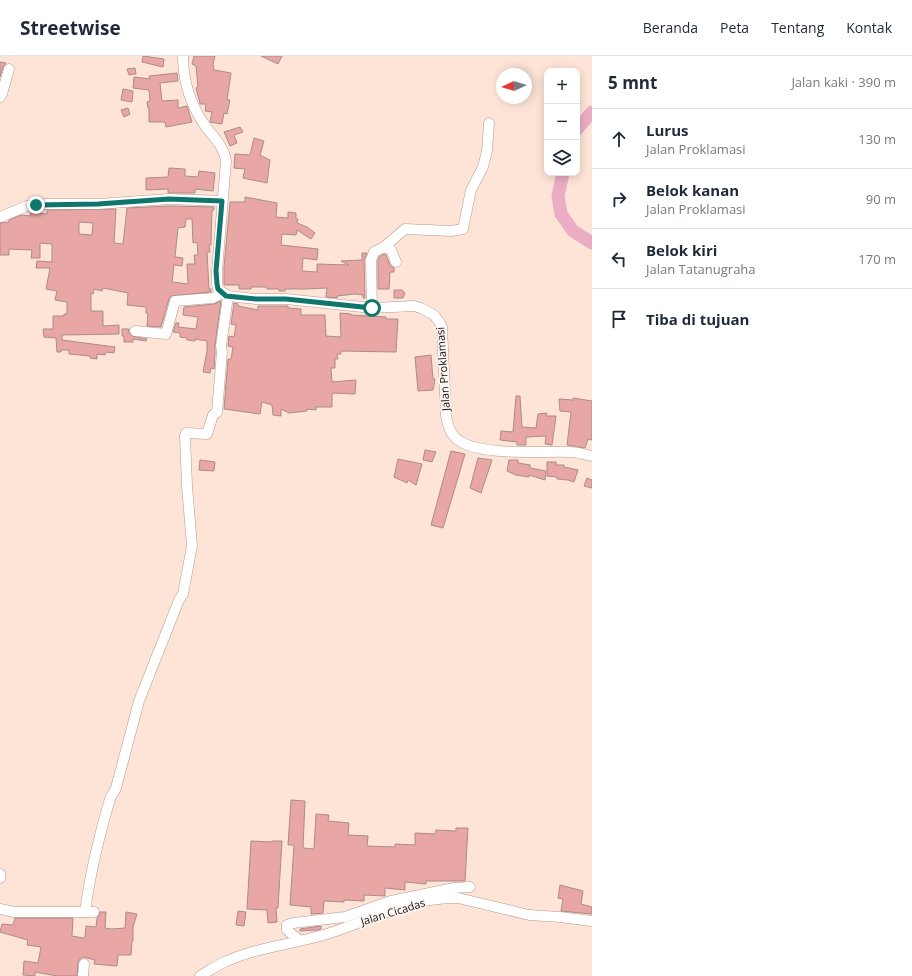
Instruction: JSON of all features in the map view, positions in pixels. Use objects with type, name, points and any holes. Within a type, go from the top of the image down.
[{"type":"street","points":[[183,56],[187,88],[194,107],[206,127],[217,140],[224,152],[226,161],[216,271],[218,289],[225,294]]},
{"type":"street","points":[[0,97],[9,69]]},
{"type":"street","points":[[372,308],[371,260],[374,252],[384,247],[405,229],[451,231],[463,228],[471,190],[483,167],[487,151],[489,123]]},
{"type":"street","points":[[0,217],[27,206],[46,204],[98,204],[169,199],[222,201]]},
{"type":"street","points":[[384,247],[391,250],[396,262]]},
{"type":"street","points":[[135,331],[166,334],[175,301],[213,298],[225,294]]},
{"type":"street","points":[[0,909],[14,912],[90,912],[90,881],[110,798],[115,792],[139,702],[179,600],[183,594],[191,549],[185,434],[207,434],[213,415],[217,412],[222,352],[220,346],[225,294]]},
{"type":"street","name":"Jalan Proklamasi","points":[[225,294],[256,299],[286,299],[372,308],[414,306],[428,311],[434,315],[440,323],[444,359],[446,416],[448,427],[452,434],[462,442],[480,448],[504,451],[572,452],[592,456]]},
{"type":"street","points":[[299,940],[286,930],[287,925],[345,917],[391,901],[454,888],[470,887]]},
{"type":"street","name":"Jalan Cicadas","points":[[200,976],[226,961],[248,953],[326,934],[397,909],[447,898],[458,898],[529,915],[592,921]]},
{"type":"street","points":[[83,976],[84,964]]},
{"type":"building","points":[[143,56],[164,59],[163,67],[142,62]]},
{"type":"building","points":[[194,56],[215,56],[213,64],[214,70],[231,73],[227,100],[230,100],[227,114],[224,113],[222,124],[210,122],[212,112],[205,111],[206,104],[200,104],[196,88],[198,87],[196,66],[192,64]]},
{"type":"building","points":[[261,56],[282,56],[278,64]]},
{"type":"building","points":[[0,62],[6,63],[0,77]]},
{"type":"building","points":[[135,68],[136,74],[129,75],[127,69]]},
{"type":"building","points":[[177,73],[178,81],[160,83],[162,101],[178,100],[178,108],[187,106],[192,122],[166,127],[165,122],[149,122],[149,108],[147,102],[150,101],[149,90],[133,88],[134,77],[150,79],[149,76]]},
{"type":"building","points":[[123,89],[133,91],[132,102],[121,100]]},
{"type":"building","points":[[128,108],[130,114],[124,117],[121,110]]},
{"type":"building","points":[[240,127],[243,132],[234,135],[237,143],[230,146],[224,132]]},
{"type":"building","points":[[254,138],[264,141],[260,155],[270,160],[267,183],[243,178],[245,169],[234,168],[235,154],[250,155]]},
{"type":"building","points":[[169,168],[185,169],[185,176],[198,177],[199,171],[215,173],[213,191],[195,189],[195,193],[168,193],[168,189],[146,190],[146,178],[168,177]]},
{"type":"building","points":[[245,197],[277,203],[276,217],[288,218],[288,212],[296,213],[296,219],[298,219],[297,223],[307,227],[315,233],[311,239],[297,230],[296,235],[282,234],[281,245],[318,249],[317,260],[303,258],[302,271],[317,272],[317,264],[349,265],[341,261],[362,260],[362,253],[367,253],[364,260],[365,298],[363,298],[363,295],[355,294],[337,296],[337,298],[326,297],[327,288],[285,289],[285,291],[279,291],[279,289],[267,289],[267,287],[239,289],[239,285],[224,285],[224,267],[230,202],[245,202]]},
{"type":"building","points":[[169,206],[214,207],[214,210],[212,210],[211,245],[209,245],[210,252],[207,252],[209,289],[211,289],[211,292],[171,296],[161,327],[147,326],[148,314],[146,313],[146,307],[127,305],[128,293],[103,288],[102,291],[94,289],[93,294],[91,293],[91,311],[103,311],[103,326],[119,325],[119,334],[62,335],[62,340],[115,347],[114,353],[106,352],[105,355],[97,354],[97,359],[90,358],[90,356],[69,354],[69,350],[61,350],[61,352],[57,352],[56,338],[44,337],[43,329],[53,329],[53,316],[64,316],[64,314],[67,314],[67,302],[55,300],[57,291],[46,289],[50,268],[36,268],[37,261],[52,262],[52,244],[40,243],[40,258],[31,258],[32,250],[9,249],[9,255],[0,255],[0,223],[9,222],[9,220],[21,215],[30,216],[31,213],[47,214],[47,210],[116,209],[114,243],[123,244],[127,208]],"holes":[[[186,219],[192,219],[193,243],[197,242],[198,255],[194,255],[195,264],[187,264],[188,284],[172,282],[174,265],[182,266],[183,258],[175,257],[178,228],[185,227]],[[79,222],[93,223],[92,235],[79,234]]]},
{"type":"building","points":[[384,254],[386,255],[390,265],[394,268],[394,272],[390,272],[389,289],[378,289],[378,261],[379,257]]},
{"type":"building","points":[[394,290],[402,290],[405,293],[403,298],[394,298]]},
{"type":"building","points":[[221,301],[215,345],[214,369],[211,368],[210,373],[203,372],[207,351],[207,341],[195,339],[195,341],[187,340],[187,338],[180,337],[180,333],[173,332],[176,323],[179,323],[178,327],[196,329],[198,317],[183,315],[184,307],[214,304]]},
{"type":"building","points":[[234,303],[238,304],[238,306],[258,310],[258,306],[288,306],[288,308],[301,309],[301,315],[325,315],[326,336],[341,337],[340,313],[386,317],[386,319],[398,319],[396,352],[341,351],[341,354],[337,354],[338,359],[335,359],[335,368],[331,368],[332,382],[356,380],[355,394],[333,393],[332,407],[316,407],[316,410],[307,409],[307,411],[289,413],[281,409],[281,416],[273,415],[272,405],[262,402],[260,414],[224,409],[228,359],[231,359],[233,347],[228,346],[229,336],[234,337],[236,325],[231,324]]},
{"type":"building","points":[[122,329],[129,329],[129,333],[132,336],[147,339],[146,341],[133,339],[133,342],[124,342]]},
{"type":"building","points":[[431,355],[433,379],[435,379],[433,390],[418,391],[415,357]]},
{"type":"building","points":[[516,396],[520,396],[522,427],[536,428],[538,414],[547,413],[546,416],[556,416],[552,445],[545,444],[546,436],[526,437],[526,445],[517,445],[517,442],[500,440],[501,431],[513,432]]},
{"type":"building","points":[[573,398],[592,401],[592,440],[588,439],[585,448],[567,445],[571,412],[560,411],[559,399],[573,400]]},
{"type":"building","points":[[425,450],[436,452],[432,462],[423,460]]},
{"type":"building","points":[[451,451],[465,454],[443,528],[431,525]]},
{"type":"building","points":[[478,458],[492,460],[481,493],[470,488]]},
{"type":"building","points":[[398,459],[422,464],[416,485],[408,480],[407,483],[394,477]]},
{"type":"building","points":[[200,460],[215,462],[214,471],[199,470]]},
{"type":"building","points":[[509,460],[518,460],[518,463],[530,465],[530,468],[546,471],[545,480],[529,475],[529,477],[516,475],[507,471]]},
{"type":"building","points":[[547,462],[556,462],[556,465],[564,465],[564,467],[578,470],[574,482],[547,476]]},
{"type":"building","points":[[587,478],[592,480],[592,488],[584,486]]},
{"type":"building","points":[[291,800],[305,801],[303,848],[314,849],[316,814],[329,815],[328,821],[349,823],[348,835],[368,836],[367,846],[395,847],[395,844],[415,845],[415,833],[435,834],[436,830],[456,831],[456,828],[468,828],[465,881],[426,881],[426,884],[405,882],[405,890],[385,888],[385,896],[364,895],[364,901],[324,901],[323,913],[311,914],[311,907],[290,905],[294,845],[288,845]]},
{"type":"building","points":[[251,841],[282,841],[278,908],[276,908],[277,922],[268,923],[267,910],[247,909]]},
{"type":"building","points":[[560,885],[583,891],[581,904],[592,907],[592,914],[561,911],[563,899],[558,898]]},
{"type":"building","points":[[238,911],[246,912],[244,926],[236,925]]},
{"type":"building","points":[[100,912],[106,912],[105,928],[111,929],[125,928],[126,912],[137,914],[133,927],[131,955],[118,955],[117,966],[94,964],[95,960],[83,957],[78,963],[77,976],[57,976],[35,972],[35,976],[23,975],[24,961],[38,963],[41,947],[27,945],[28,940],[0,932],[2,924],[13,925],[15,918],[73,918],[72,936],[83,938],[85,937],[86,926],[96,927],[97,918]]},
{"type":"building","points":[[321,926],[321,929],[318,930],[300,931],[300,929]]},
{"type":"waterway","points":[[580,126],[592,112]]},
{"type":"waterway","points":[[562,176],[558,196],[561,214],[573,231],[592,243]]},
{"type":"route","points":[[36,205],[98,204],[169,199],[222,201],[216,271],[218,289],[226,296],[256,299],[286,299],[372,308]]}]
